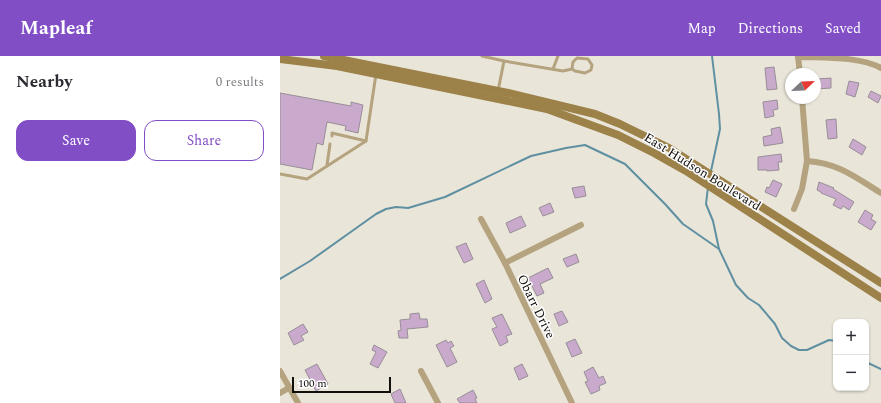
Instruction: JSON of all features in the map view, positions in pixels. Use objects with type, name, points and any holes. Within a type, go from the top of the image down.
[{"type":"main road","name":"East Hudson Boulevard","points":[[324,56],[498,95],[548,109],[618,135],[686,171],[881,298]]},
{"type":"main road","name":"East Hudson Boulevard","points":[[280,59],[337,66],[595,114],[646,136],[687,159],[881,284]]},
{"type":"street","points":[[799,68],[798,56],[857,60],[880,66]]},
{"type":"street","points":[[794,209],[802,189],[807,161],[802,104]]},
{"type":"street","points":[[807,161],[827,163],[842,169],[881,193]]},
{"type":"street","name":"Obarr Drive","points":[[481,219],[572,403]]},
{"type":"street","points":[[504,263],[581,225]]},
{"type":"street","points":[[280,371],[298,403]]},
{"type":"street","points":[[420,371],[438,403]]},
{"type":"street","points":[[280,393],[289,388]]},
{"type":"lane","points":[[482,56],[566,71],[572,69],[574,71],[587,73],[591,70],[592,65],[588,60],[579,58],[575,60],[572,69]]},
{"type":"lane","points":[[553,69],[558,56]]},
{"type":"lane","points":[[498,95],[504,61]]},
{"type":"lane","points":[[280,174],[307,179],[366,141],[376,74]]},
{"type":"lane","points":[[332,136],[332,133],[366,141]]},
{"type":"lane","points":[[327,166],[330,144]]},
{"type":"building","points":[[774,67],[777,89],[767,90],[765,68]]},
{"type":"building","points":[[831,78],[831,88],[821,89],[821,79]]},
{"type":"building","points":[[849,81],[859,83],[855,97],[846,94]]},
{"type":"building","points":[[871,91],[881,96],[878,103],[868,97]]},
{"type":"building","points":[[280,93],[351,106],[351,102],[363,105],[358,133],[345,130],[346,126],[327,122],[323,145],[317,143],[312,170],[280,164]]},
{"type":"building","points":[[777,100],[778,109],[773,110],[774,116],[765,118],[763,102]]},
{"type":"building","points":[[836,119],[837,138],[828,139],[826,120]]},
{"type":"building","points":[[780,127],[783,143],[764,146],[763,137],[772,135],[771,129]]},
{"type":"building","points":[[853,139],[866,147],[862,155],[849,147]]},
{"type":"building","points":[[781,154],[782,162],[778,162],[779,170],[758,170],[758,157]]},
{"type":"building","points":[[773,180],[782,184],[776,197],[765,192]]},
{"type":"building","points":[[819,182],[834,188],[833,189],[854,202],[849,210],[843,206],[841,209],[833,205],[836,199],[817,190]]},
{"type":"building","points":[[584,186],[586,196],[575,198],[572,188]]},
{"type":"building","points":[[550,203],[554,212],[543,216],[539,208]]},
{"type":"building","points":[[865,210],[873,215],[871,219],[876,222],[871,230],[858,222]]},
{"type":"building","points":[[521,216],[526,226],[510,233],[506,223]]},
{"type":"building","points":[[466,243],[473,259],[464,263],[456,247]]},
{"type":"building","points":[[576,254],[579,262],[567,267],[563,259]]},
{"type":"building","points":[[548,268],[553,278],[540,284],[544,293],[537,296],[528,278]]},
{"type":"building","points":[[484,280],[492,299],[485,303],[476,284]]},
{"type":"building","points":[[562,311],[568,322],[559,326],[554,314]]},
{"type":"building","points":[[419,313],[420,319],[427,319],[428,327],[407,329],[408,338],[399,338],[398,331],[401,330],[400,320],[410,319],[410,314]]},
{"type":"building","points":[[502,314],[512,334],[506,336],[508,342],[500,346],[492,329],[497,327],[492,318]]},
{"type":"building","points":[[303,324],[308,332],[301,336],[304,340],[294,345],[288,333]]},
{"type":"building","points":[[575,339],[582,353],[572,357],[566,343]]},
{"type":"building","points":[[446,340],[448,343],[451,341],[454,346],[450,348],[457,362],[447,367],[436,345]]},
{"type":"building","points":[[374,345],[387,352],[378,368],[370,364],[376,352],[372,350]]},
{"type":"building","points":[[317,364],[328,384],[316,391],[305,370]]},
{"type":"building","points":[[522,364],[528,376],[519,380],[514,368]]},
{"type":"building","points":[[593,367],[599,378],[603,376],[606,383],[599,386],[600,390],[591,394],[585,382],[588,381],[584,372]]},
{"type":"building","points":[[400,389],[406,403],[395,403],[391,394]]},
{"type":"building","points":[[473,390],[477,398],[475,399],[477,403],[460,403],[457,399]]},
{"type":"waterway","points":[[711,171],[720,129],[712,56]]},
{"type":"waterway","points":[[280,279],[310,261],[376,214],[386,209],[396,207],[408,208],[445,197],[531,156],[585,145],[625,164],[683,224],[719,249]]},
{"type":"waterway","points":[[708,187],[706,204],[713,221],[719,249],[736,285],[748,298],[759,305],[775,324],[782,338],[791,346],[799,350],[807,350],[829,340],[833,341]]},
{"type":"waterway","points":[[869,363],[881,369]]}]
